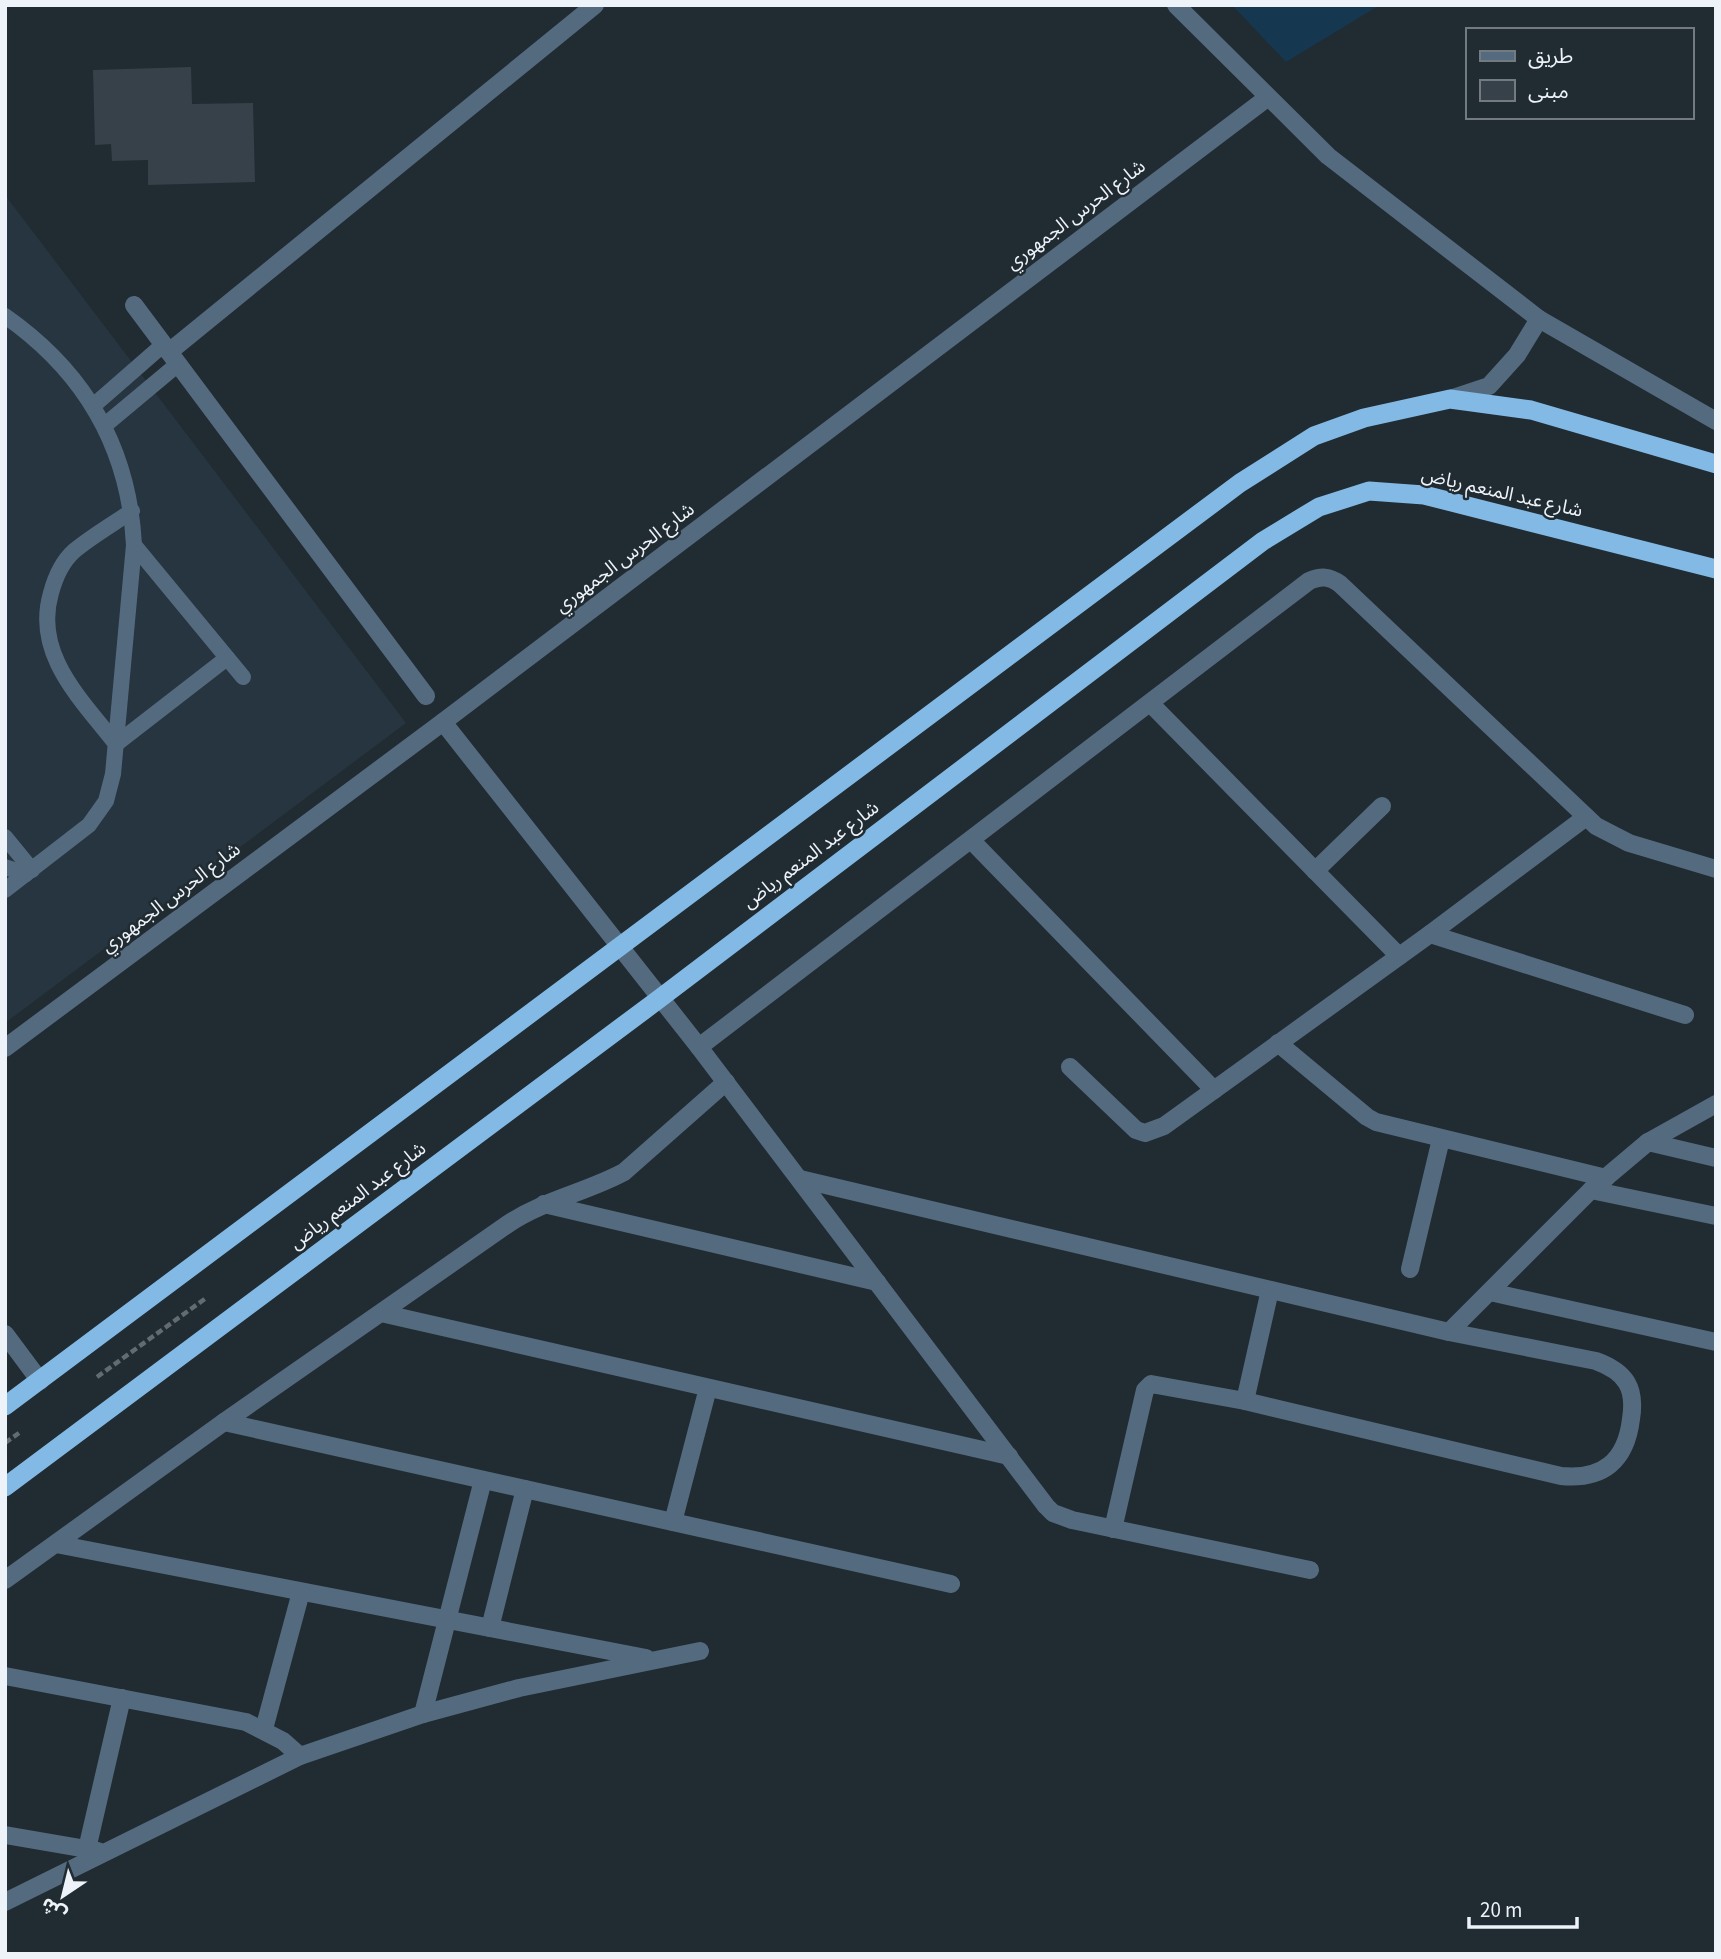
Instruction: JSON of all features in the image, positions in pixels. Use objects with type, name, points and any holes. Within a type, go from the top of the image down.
[{"type":"highway","name":"شارع عبد المنعم رياض","points":[[5,1406],[1240,483],[1314,436],[1364,418],[1450,399],[1531,410],[1716,464]]},
{"type":"highway","name":"شارع عبد المنعم رياض","points":[[5,1487],[659,999],[1263,541],[1319,508],[1369,491],[1424,495],[1716,569]]},
{"type":"street","points":[[170,353],[595,5]]},
{"type":"street","points":[[1176,5],[1328,156],[1539,319],[1716,421]]},
{"type":"street","name":"شارع الحرس الجمهوري","points":[[5,1048],[443,722],[1266,97]]},
{"type":"street","points":[[134,304],[426,696]]},
{"type":"street","points":[[1450,399],[1489,386],[1517,355],[1539,319]]},
{"type":"street","points":[[699,1047],[1309,581],[1325,577],[1334,579],[1597,826],[1629,843],[1716,869]]},
{"type":"street","points":[[1150,703],[1399,957]]},
{"type":"street","points":[[443,722],[726,1082],[1053,1513],[1072,1520],[1310,1570]]},
{"type":"street","points":[[1315,871],[1382,806]]},
{"type":"street","points":[[1070,1067],[1128,1124],[1145,1133],[1164,1126],[1399,957],[1586,817]]},
{"type":"street","points":[[971,841],[1214,1090]]},
{"type":"street","points":[[1430,934],[1685,1015]]},
{"type":"street","points":[[1278,1043],[1367,1116],[1386,1126],[1606,1178]]},
{"type":"street","points":[[5,1580],[224,1422],[516,1219],[624,1172],[726,1082]]},
{"type":"street","points":[[1449,1332],[1591,1190],[1648,1142],[1716,1104]]},
{"type":"street","points":[[1410,1269],[1441,1139]]},
{"type":"street","points":[[1648,1142],[1716,1158]]},
{"type":"street","points":[[800,1179],[1449,1332],[1610,1366],[1630,1387],[1634,1401],[1629,1439],[1621,1454],[1609,1466],[1594,1474],[1577,1478],[1245,1401],[1156,1384],[1147,1386],[1114,1529]]},
{"type":"street","points":[[1591,1190],[1716,1216]]},
{"type":"street","points":[[544,1205],[877,1282]]},
{"type":"street","points":[[1245,1401],[1270,1290]]},
{"type":"street","points":[[1490,1292],[1716,1342]]},
{"type":"street","points":[[381,1313],[1009,1456]]},
{"type":"street","points":[[5,1334],[40,1381]]},
{"type":"street","points":[[673,1522],[708,1388]]},
{"type":"street","points":[[224,1422],[951,1584]]},
{"type":"street","points":[[423,1714],[483,1480]]},
{"type":"street","points":[[490,1628],[525,1489]]},
{"type":"street","points":[[56,1544],[656,1660]]},
{"type":"street","points":[[264,1729],[301,1592]]},
{"type":"street","points":[[5,1902],[300,1756],[423,1714],[520,1688],[700,1651]]},
{"type":"street","points":[[5,1676],[226,1717],[264,1729],[300,1756]]},
{"type":"street","points":[[87,1849],[122,1698]]},
{"type":"street","points":[[5,1835],[105,1853]]},
{"type":"lane","points":[[5,316],[35,337],[77,382],[105,425],[124,478],[132,511],[134,545],[111,788],[99,814],[89,825],[5,890]]},
{"type":"lane","points":[[93,406],[170,353]]},
{"type":"lane","points":[[105,425],[170,353]]},
{"type":"lane","points":[[116,744],[64,678],[48,642],[46,623],[48,603],[61,567],[73,552],[132,511]]},
{"type":"lane","points":[[134,545],[243,677]]},
{"type":"lane","points":[[116,744],[227,658]]},
{"type":"lane","points":[[5,837],[29,872]]},
{"type":"lane","points":[[5,867],[29,872]]},
{"type":"shaded area","points":[[1232,5],[1380,5],[1286,62]]},
{"type":"shaded area","points":[[5,195],[406,723],[5,1023]]},
{"type":"building","points":[[191,67],[192,104],[253,103],[255,182],[148,185],[148,160],[112,161],[111,144],[95,145],[93,70]]}]
